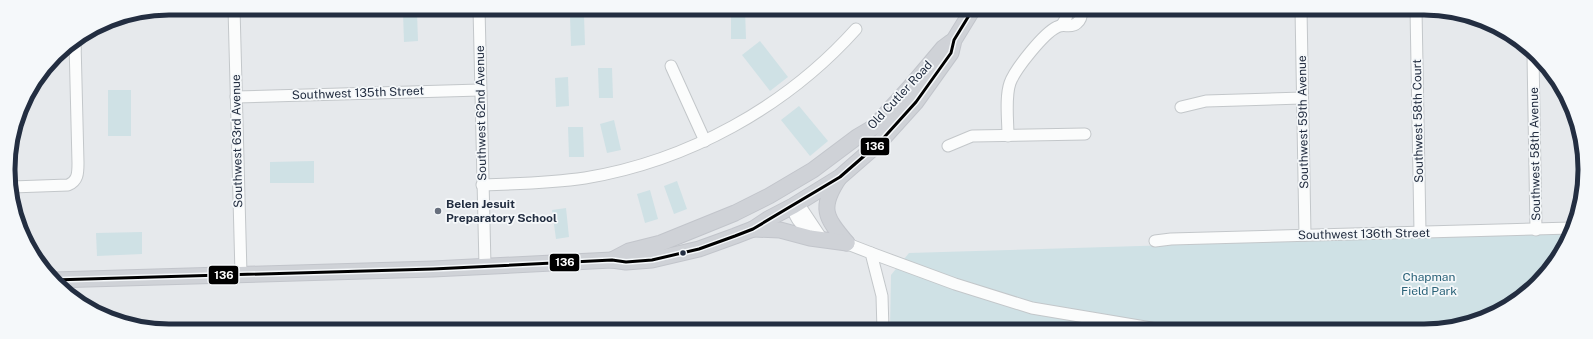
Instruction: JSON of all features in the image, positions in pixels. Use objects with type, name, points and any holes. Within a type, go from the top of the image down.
[{"type":"main road","name":"Old Cutler Road","points":[[793,206],[840,177],[880,143],[912,108],[951,53],[954,40],[969,15]]},
{"type":"main road","name":"Old Cutler Road","points":[[661,243],[736,213],[784,188],[813,170],[857,137],[874,127],[915,82],[943,48],[954,40]]},
{"type":"main road","points":[[793,206],[795,195],[801,187],[848,154],[874,127]]},
{"type":"main road","points":[[840,177],[830,191],[827,200],[827,210],[832,225],[847,243]]},
{"type":"main road","points":[[612,260],[628,251],[690,238],[714,231],[774,203],[785,202],[793,206]]},
{"type":"main road","points":[[61,280],[485,266],[612,260],[633,262],[657,259],[699,249],[753,229],[793,206]]},
{"type":"main road","points":[[753,229],[780,230],[810,238],[847,243]]},
{"type":"street","name":"Southwest 63rd Avenue","points":[[234,15],[241,274]]},
{"type":"street","name":"Southwest 62nd Avenue","points":[[479,15],[485,266]]},
{"type":"street","points":[[1008,136],[1008,90],[1014,74],[1046,36],[1051,31],[1062,25],[1067,15]]},
{"type":"street","points":[[1062,25],[1073,26],[1077,24],[1080,15]]},
{"type":"street","name":"Southwest 59th Avenue","points":[[1301,15],[1305,235]]},
{"type":"street","name":"Southwest 58th Court","points":[[1416,15],[1420,232]]},
{"type":"street","points":[[482,185],[552,182],[600,175],[653,161],[705,141],[745,120],[790,89],[822,64],[856,29]]},
{"type":"street","points":[[16,187],[57,186],[73,183],[77,176],[78,163],[72,49]]},
{"type":"street","name":"Southwest 58th Avenue","points":[[1533,60],[1536,230]]},
{"type":"street","points":[[671,66],[705,141]]},
{"type":"street","name":"Southwest 135th Street","points":[[236,97],[480,90]]},
{"type":"street","points":[[1181,107],[1206,101],[1302,98]]},
{"type":"street","points":[[948,146],[972,136],[1085,134]]},
{"type":"street","points":[[793,206],[802,209],[820,236],[847,243],[955,284],[1032,308],[1127,324]]},
{"type":"street","name":"Southwest 136th Street","points":[[1155,241],[1171,239],[1566,228]]},
{"type":"street","points":[[871,253],[881,292],[883,324]]},
{"type":"green space","points":[[403,15],[417,15],[418,41],[404,42]]},
{"type":"green space","points":[[584,15],[585,45],[571,46],[570,16]]},
{"type":"green space","points":[[731,15],[745,15],[746,39],[731,39]]},
{"type":"green space","points":[[760,41],[788,77],[770,91],[742,55]]},
{"type":"green space","points":[[598,68],[612,68],[613,98],[599,98]]},
{"type":"green space","points":[[568,77],[569,106],[556,107],[555,78]]},
{"type":"green space","points":[[108,90],[131,90],[131,136],[108,136]]},
{"type":"green space","points":[[799,106],[828,141],[810,156],[781,120]]},
{"type":"green space","points":[[614,120],[621,150],[607,153],[600,124]]},
{"type":"green space","points":[[568,127],[583,127],[584,157],[569,157]]},
{"type":"green space","points":[[314,161],[314,183],[270,183],[270,162]]},
{"type":"green space","points":[[677,181],[687,209],[674,214],[664,186]]},
{"type":"green space","points":[[650,190],[658,219],[645,223],[637,194]]},
{"type":"green space","points":[[566,208],[569,237],[556,239],[552,210]]},
{"type":"green space","points":[[142,232],[142,254],[97,256],[96,233]]},
{"type":"green space","name":"Chapman Field Park","points":[[1564,233],[1546,264],[1533,279],[1518,292],[1492,308],[1473,316],[1434,324],[890,324],[891,275],[909,253]]},
{"type":"transit line","name":"136","points":[[61,280],[433,269],[612,260],[626,262],[652,260],[699,249],[753,229],[840,177],[879,143],[916,102],[951,53],[954,40],[969,15]]},
{"type":"place","name":"Belen Jesuit Preparatory School","points":[[438,211]]}]
